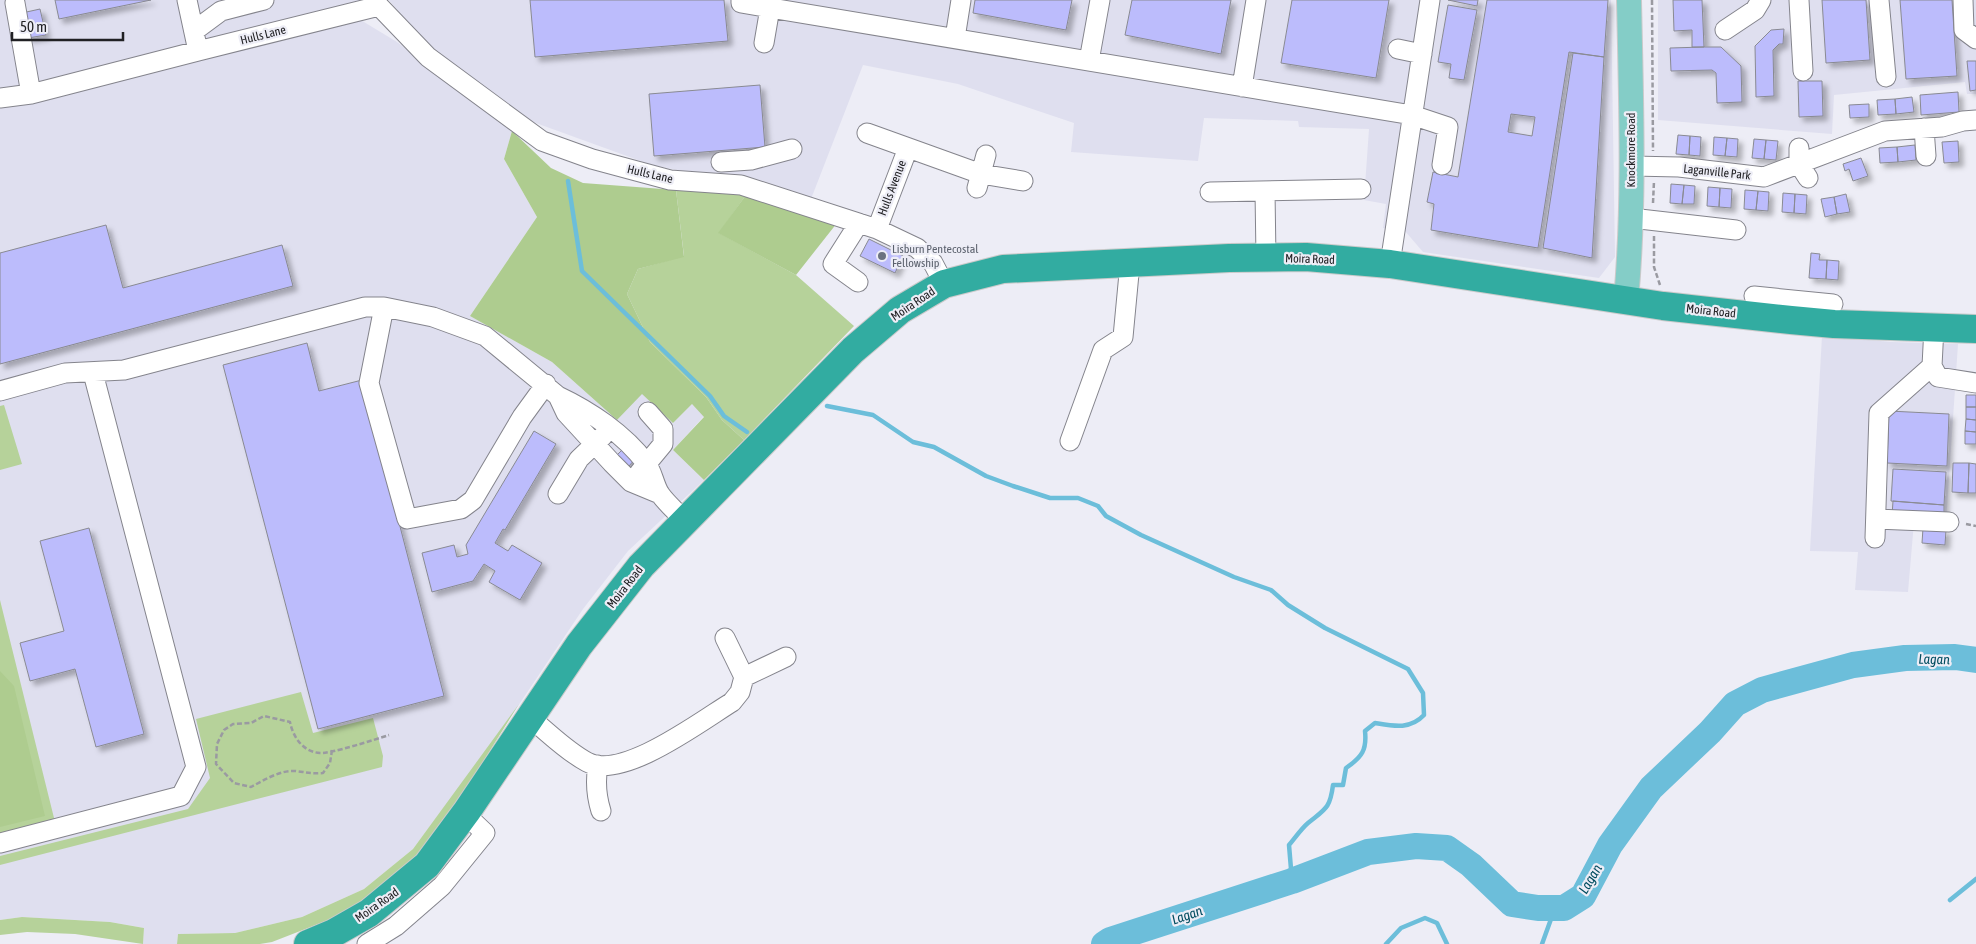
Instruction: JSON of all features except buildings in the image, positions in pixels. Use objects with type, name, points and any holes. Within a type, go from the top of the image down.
[{"type":"highway","name":"Moira Road","points":[[308,944],[334,933],[369,913],[427,865],[465,814],[579,645],[635,573],[684,520],[853,350],[900,310],[944,284],[1003,269],[1306,257],[1390,264],[1626,300],[1792,310],[1834,324],[1976,329]]},
{"type":"main road","name":"Knockmore Road","points":[[1626,300],[1632,166],[1629,0]]},
{"type":"street","points":[[187,0],[198,51]]},
{"type":"street","points":[[194,31],[221,11],[264,0]]},
{"type":"street","points":[[741,0],[741,3],[770,8],[1412,115],[1448,127],[1442,165]]},
{"type":"street","points":[[955,38],[961,0]]},
{"type":"street","points":[[1089,61],[1100,0]]},
{"type":"street","points":[[1242,87],[1256,0]]},
{"type":"street","points":[[1390,264],[1430,0]]},
{"type":"street","points":[[1725,30],[1755,10],[1761,0]]},
{"type":"street","points":[[1800,0],[1803,71]]},
{"type":"street","points":[[1879,0],[1886,77]]},
{"type":"street","points":[[1962,0],[1964,30],[1976,40]]},
{"type":"street","points":[[14,3],[31,94]]},
{"type":"street","name":"Hulls Lane","points":[[0,98],[31,94],[377,3],[428,57],[542,141],[592,159],[670,180],[741,186],[877,229],[916,248],[933,263],[944,284]]},
{"type":"street","points":[[764,43],[770,8]]},
{"type":"street","points":[[1398,49],[1422,54]]},
{"type":"street","name":"Laganville Park","points":[[1632,166],[1679,167],[1764,177],[1885,131],[1933,128],[1963,120],[1976,120]]},
{"type":"street","points":[[1926,156],[1933,128]]},
{"type":"street","name":"Hulls Avenue","points":[[867,133],[908,148],[979,181],[1023,180]]},
{"type":"street","name":"Hulls Avenue","points":[[877,229],[908,148]]},
{"type":"street","points":[[721,162],[751,160],[792,149]]},
{"type":"street","points":[[979,181],[986,155]]},
{"type":"street","points":[[1210,192],[1361,189]]},
{"type":"street","points":[[1265,192],[1266,258]]},
{"type":"street","points":[[1630,218],[1736,230]]},
{"type":"street","points":[[858,282],[833,264],[859,223]]},
{"type":"street","points":[[1070,441],[1103,350],[1123,337],[1130,263]]},
{"type":"street","name":"Moira Road","points":[[1754,296],[1792,310],[1832,304]]},
{"type":"street","points":[[0,391],[66,374],[124,370],[365,307],[384,308],[434,317],[485,336],[552,390],[580,406],[611,428],[647,464],[660,494],[684,520]]},
{"type":"street","points":[[384,308],[369,383],[407,519],[461,509],[474,500],[522,417],[552,390]]},
{"type":"street","points":[[1934,328],[1932,366],[1938,377],[1976,384]]},
{"type":"street","points":[[1875,538],[1879,413],[1932,366]]},
{"type":"street","points":[[0,843],[181,796],[196,767],[93,373]]},
{"type":"street","points":[[552,390],[566,413],[594,445],[631,482],[660,494]]},
{"type":"street","points":[[631,482],[663,444],[663,428],[648,412]]},
{"type":"street","points":[[558,494],[579,459],[611,428]]},
{"type":"street","points":[[1876,519],[1949,522]]},
{"type":"street","points":[[529,717],[588,763],[608,767],[638,759],[732,702],[740,692],[744,677],[725,638]]},
{"type":"street","points":[[744,677],[786,657]]},
{"type":"street","points":[[598,765],[596,797],[601,811]]},
{"type":"street","points":[[367,944],[396,926],[442,886],[485,833],[465,814]]},
{"type":"path","points":[[332,750],[330,763],[323,773],[311,774],[294,771],[267,778],[251,787],[234,783],[216,764],[218,744],[224,730],[233,724],[251,723],[264,716],[290,722],[292,733],[301,746],[320,753],[389,735]]},
{"type":"shaded area","points":[[0,0],[360,0],[359,19],[397,42],[512,131],[504,159],[537,217],[470,316],[552,362],[617,420],[642,393],[673,423],[692,404],[704,416],[673,450],[704,480],[628,551],[583,609],[498,736],[413,849],[364,889],[302,917],[235,933],[178,934],[177,944],[143,944],[144,928],[110,922],[22,917],[0,920]]},
{"type":"shaded area","points":[[389,0],[1611,0],[1615,257],[1599,278],[1423,252],[1405,231],[1383,228],[1386,204],[1364,200],[1369,129],[1299,127],[1298,121],[1204,118],[1198,161],[1071,152],[1074,123],[958,84],[863,65],[811,199],[649,164],[511,114],[423,42]]},
{"type":"shaded area","points":[[1658,0],[1976,0],[1976,94],[1967,94],[1965,82],[1834,95],[1832,134],[1658,120]]},
{"type":"shaded area","points":[[1822,336],[1892,342],[1958,344],[1946,523],[1914,522],[1908,592],[1855,590],[1858,552],[1810,551]]},
{"type":"green space","points":[[512,131],[551,168],[583,183],[676,190],[684,257],[638,269],[627,294],[650,342],[706,397],[722,420],[744,440],[704,480],[673,450],[704,417],[692,404],[673,423],[642,394],[617,420],[552,362],[470,316],[537,217],[504,159]]},
{"type":"green space","points":[[676,190],[746,195],[719,233],[796,275],[854,326],[744,440],[722,420],[706,397],[650,342],[627,294],[638,269],[684,256]]},
{"type":"green space","points":[[746,195],[837,223],[796,275],[718,233]]},
{"type":"green space","points":[[4,405],[22,464],[0,470],[0,406]]},
{"type":"green space","points":[[0,600],[55,822],[0,835]]},
{"type":"green space","points":[[0,671],[14,686],[45,816],[0,827]]},
{"type":"green space","points":[[301,692],[313,733],[373,718],[383,756],[382,767],[0,865],[0,856],[188,809],[210,778],[196,719]]},
{"type":"green space","points":[[519,704],[432,843],[394,881],[344,914],[272,942],[260,944],[177,944],[178,934],[235,933],[302,917],[364,889],[413,849]]},
{"type":"green space","points":[[22,917],[110,922],[144,928],[143,944],[75,934],[27,932],[0,935],[0,920]]},
{"type":"waterway","points":[[568,181],[582,271],[710,396],[724,416],[747,432]]},
{"type":"waterway","points":[[827,406],[873,415],[913,442],[934,447],[986,476],[1013,486],[1050,498],[1078,498],[1098,506],[1106,516],[1141,535],[1234,577],[1271,590],[1288,605],[1325,628],[1408,669],[1423,693],[1424,715],[1419,720],[1407,725],[1395,726],[1375,723],[1365,731],[1364,748],[1360,756],[1346,768],[1343,785],[1333,785],[1326,808],[1305,825],[1289,845],[1292,881]]},
{"type":"waterway","name":"Lagan","points":[[1104,944],[1110,940],[1292,881],[1368,852],[1416,846],[1447,848],[1471,865],[1512,904],[1538,908],[1564,908],[1583,896],[1610,845],[1651,788],[1710,732],[1735,704],[1762,690],[1853,665],[1905,658],[1955,657],[1976,660]]},
{"type":"waterway","points":[[1950,900],[1976,879]]},
{"type":"waterway","points":[[1542,944],[1555,908]]},
{"type":"waterway","points":[[1386,944],[1401,928],[1425,918],[1437,923],[1447,944]]},
{"type":"place","name":"Lisburn Pentecostal Fellowship","points":[[882,256]]}]
